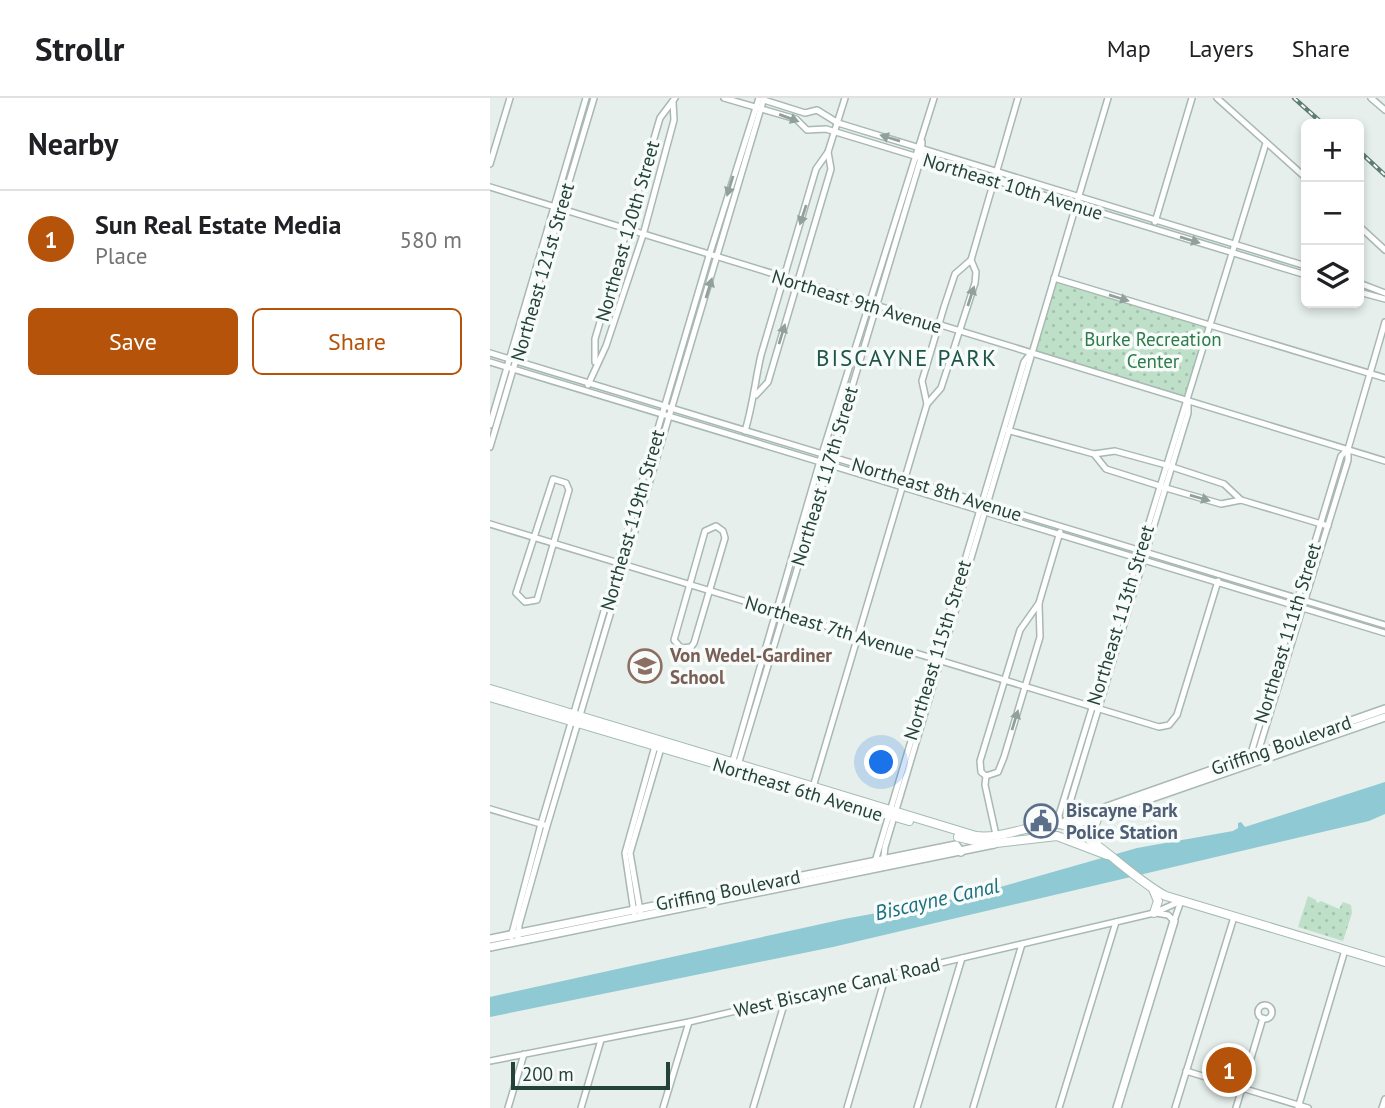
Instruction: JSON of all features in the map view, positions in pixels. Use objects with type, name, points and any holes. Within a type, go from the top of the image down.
[{"type":"main road","name":"Northeast 6th Avenue","points":[[490,689],[577,719],[977,842],[1052,836],[1072,840],[1107,855]]},
{"type":"main road","name":"Northeast 6th Avenue","points":[[490,697],[577,719]]},
{"type":"main road","name":"Northeast 6th Avenue","points":[[891,814],[982,836]]},
{"type":"main road","points":[[1097,844],[1093,831],[1098,817]]},
{"type":"main road","name":"Northeast 6th Avenue","points":[[1064,825],[1097,844],[1107,855],[1153,889],[1181,901],[1385,962]]},
{"type":"main road","name":"Griffing Boulevard","points":[[1052,836],[1064,825]]},
{"type":"main road","name":"Griffing Boulevard","points":[[982,836],[995,840],[1064,825]]},
{"type":"main road","points":[[1064,825],[1072,840]]},
{"type":"main road","points":[[1153,889],[1158,901],[1154,913]]},
{"type":"street","points":[[490,164],[510,98]]},
{"type":"street","name":"Northeast 121st Street","points":[[558,209],[586,98]]},
{"type":"street","name":"Northeast 121st Street","points":[[490,425],[513,360],[594,98]]},
{"type":"street","name":"Northeast 10th Avenue","points":[[724,98],[796,119],[807,130],[835,131],[1301,274]]},
{"type":"street","points":[[744,434],[756,395],[755,381],[761,355],[816,169],[828,152],[845,98]]},
{"type":"street","name":"Northeast 117th Street","points":[[734,766],[868,305],[934,98]]},
{"type":"street","points":[[927,404],[922,381],[955,274],[971,260],[1018,98]]},
{"type":"street","name":"Northeast 115th Street","points":[[879,864],[891,814],[1007,430],[1030,366],[1031,353],[1108,98]]},
{"type":"street","points":[[1153,228],[1192,98]]},
{"type":"street","points":[[1217,98],[1301,174]]},
{"type":"street","points":[[1371,98],[1385,110]]},
{"type":"street","name":"Northeast 10th Avenue","points":[[760,99],[805,113],[817,110],[838,123],[921,145],[997,172],[1301,264]]},
{"type":"street","name":"Northeast 119th Street","points":[[669,406],[718,259],[760,99]]},
{"type":"street","name":"Northeast 120th Street","points":[[595,365],[595,339],[660,118],[674,100]]},
{"type":"street","name":"Northeast 120th Street","points":[[588,387],[595,365],[606,346],[643,235],[674,120],[674,100]]},
{"type":"street","name":"Northeast 119th Street","points":[[515,938],[544,825],[667,414],[709,256],[758,109]]},
{"type":"street","name":"Northeast 113th Street","points":[[1064,825],[1059,815],[1188,413],[1188,402],[1231,253],[1266,143]]},
{"type":"street","points":[[756,395],[768,382],[798,282],[831,169],[828,152]]},
{"type":"street","name":"Northeast 117th Street","points":[[825,458],[875,307],[917,156]]},
{"type":"street","name":"Northeast 9th Avenue","points":[[490,187],[868,305],[1385,461]]},
{"type":"street","points":[[1364,231],[1385,250]]},
{"type":"street","points":[[813,790],[927,404],[941,388],[975,283],[976,272],[971,260]]},
{"type":"street","points":[[1054,278],[1385,377]]},
{"type":"street","points":[[1364,285],[1385,293]]},
{"type":"street","points":[[1364,293],[1385,299]]},
{"type":"street","name":"Northeast 111th Street","points":[[1299,607],[1305,600],[1328,526],[1385,322]]},
{"type":"street","name":"Northeast 8th Avenue","points":[[490,353],[667,414],[825,458],[983,511],[1140,559],[1189,569]]},
{"type":"street","name":"Northeast 8th Avenue","points":[[490,362],[669,406],[744,434]]},
{"type":"street","name":"Northeast 121st Street","points":[[490,447],[510,368]]},
{"type":"street","points":[[1007,430],[1094,454],[1115,451],[1169,466],[1224,484],[1241,500],[1328,526]]},
{"type":"street","name":"Northeast 111th Street","points":[[1254,754],[1259,749],[1299,607],[1298,598],[1341,456],[1348,450]]},
{"type":"street","points":[[1094,454],[1106,469],[1163,487],[1221,504],[1241,500]]},
{"type":"street","points":[[550,481],[561,481],[569,490],[554,543],[537,600],[525,602],[516,593],[532,536],[550,481]]},
{"type":"street","name":"Northeast 8th Avenue","points":[[905,483],[1143,551],[1299,607],[1385,633]]},
{"type":"street","name":"Northeast 7th Avenue","points":[[490,524],[1155,727],[1169,724],[1177,715],[1219,579]]},
{"type":"street","points":[[716,526],[723,531],[725,538],[710,591],[694,643],[691,648],[681,648],[674,640],[689,585],[705,531],[716,526]]},
{"type":"street","points":[[986,776],[995,774],[1000,769],[1040,637],[1040,603],[1062,527]]},
{"type":"street","name":"Northeast 8th Avenue","points":[[1219,579],[1298,598],[1385,625]]},
{"type":"street","points":[[995,840],[985,785],[986,776],[980,769],[980,761],[1020,630],[1040,603]]},
{"type":"street","name":"Northeast 113th Street","points":[[1064,825],[1095,708]]},
{"type":"street","name":"Griffing Boulevard","points":[[1064,825],[1080,815],[1251,764],[1385,709]]},
{"type":"street","name":"Griffing Boulevard","points":[[1356,723],[1385,717]]},
{"type":"street","name":"Griffing Boulevard","points":[[1064,825],[1098,817],[1254,754],[1304,741]]},
{"type":"street","points":[[637,912],[625,853],[659,744]]},
{"type":"street","points":[[1251,764],[1254,754]]},
{"type":"street","points":[[1069,806],[1074,813],[1080,815]]},
{"type":"street","points":[[490,809],[544,825]]},
{"type":"street","name":"Griffing Boulevard","points":[[490,947],[515,938],[637,912],[879,864],[961,852],[995,840]]},
{"type":"street","points":[[1117,1108],[1181,901]]},
{"type":"street","name":"West Biscayne Canal Road","points":[[490,1061],[689,1022],[1154,913],[1181,901]]},
{"type":"street","points":[[1154,913],[1168,915],[1174,921]]},
{"type":"street","points":[[1175,1108],[1234,917]]},
{"type":"street","points":[[1059,1108],[1116,922]]},
{"type":"street","name":"Griffing Boulevard","points":[[490,939],[515,938]]},
{"type":"street","points":[[973,1108],[1022,944]]},
{"type":"street","points":[[1298,1107],[1345,950]]},
{"type":"street","points":[[917,1108],[962,958]]},
{"type":"street","points":[[847,1108],[886,975]]},
{"type":"street","points":[[753,1108],[786,998]]},
{"type":"street","points":[[1236,1108],[1263,1018]]},
{"type":"street","points":[[663,1108],[689,1022]]},
{"type":"street","points":[[581,1108],[601,1040]]},
{"type":"street","points":[[508,1108],[524,1054]]},
{"type":"street","points":[[1186,1071],[1308,1108]]},
{"type":"street","points":[[1382,1108],[1385,1099]]},
{"type":"green space","name":"Burke Recreation Center","points":[[1054,278],[1210,326],[1188,403],[1031,353]]},
{"type":"green space","points":[[1308,896],[1317,903],[1321,901],[1339,909],[1343,902],[1351,905],[1352,913],[1343,941],[1298,927]]},
{"type":"water","points":[[1385,782],[1385,814],[1369,821],[833,947],[490,1017],[490,997],[844,919],[965,897],[1137,848],[1233,831],[1241,822],[1245,827]]},
{"type":"railway","points":[[1294,98],[1317,119]]},
{"type":"railway","points":[[1364,156],[1385,175]]},
{"type":"place","name":"Von Wedel-Gardiner School","points":[[645,666]]},
{"type":"place","name":"Biscayne Park Police Station","points":[[1041,821]]},
{"type":"place","name":"Sun Real Estate Media","points":[[1229,1070]]},
{"type":"district","name":"BISCAYNE PARK","points":[[907,357]]},
{"type":"water label","name":"Biscayne Canal","points":[[937,899]]}]
